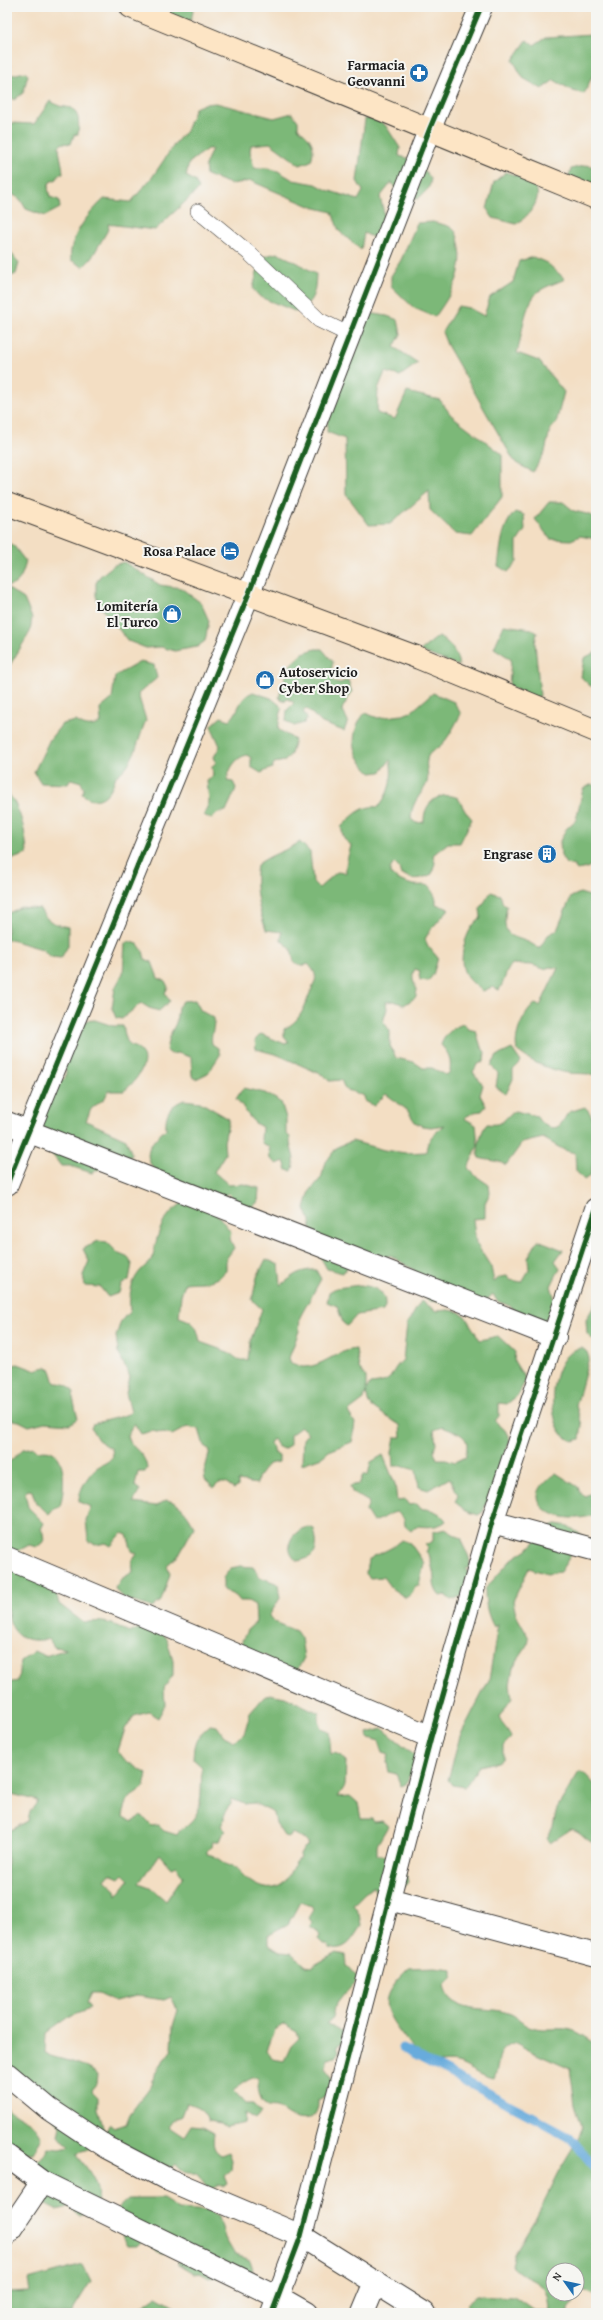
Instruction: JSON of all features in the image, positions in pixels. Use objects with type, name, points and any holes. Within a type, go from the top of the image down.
[{"type":"main road","points":[[131,7],[430,128],[596,198]]},
{"type":"main road","points":[[7,504],[249,592],[419,658],[596,731]]},
{"type":"street","points":[[7,1184],[249,592],[430,128],[481,7]]},
{"type":"street","points":[[7,1123],[555,1337]]},
{"type":"street","points":[[275,2305],[301,2236],[432,1737],[492,1522],[555,1337],[596,1209]]},
{"type":"street","points":[[492,1522],[596,1550]]},
{"type":"street","points":[[7,1558],[432,1737]]},
{"type":"street","points":[[389,1899],[596,1955]]},
{"type":"street","points":[[7,2074],[49,2109],[106,2147],[170,2180],[301,2236],[424,2313]]},
{"type":"street","points":[[7,2156],[42,2182],[275,2305],[306,2313]]},
{"type":"street","points":[[7,2234],[42,2182]]},
{"type":"street","points":[[363,2313],[376,2282]]},
{"type":"lane","points":[[198,211],[249,253],[318,320],[350,335]]},
{"type":"green space","points":[[138,7],[194,7],[191,20],[177,24]]},
{"type":"green space","points":[[596,31],[596,68],[584,94],[573,91],[554,80],[542,89],[523,78],[513,60],[527,40],[534,45],[546,37],[592,34]]},
{"type":"green space","points":[[25,72],[28,75],[23,93],[14,100],[7,93],[7,76]]},
{"type":"green space","points":[[50,101],[59,106],[72,108],[78,117],[79,126],[78,134],[74,135],[71,144],[63,143],[59,146],[63,174],[59,174],[57,179],[50,182],[48,188],[50,197],[59,200],[60,208],[45,216],[26,209],[20,199],[7,191],[7,128],[11,123],[34,124]]},
{"type":"green space","points":[[216,103],[274,118],[292,113],[298,121],[298,128],[306,135],[313,146],[311,161],[300,165],[270,143],[251,145],[250,151],[254,168],[268,168],[278,171],[293,180],[316,184],[327,190],[358,200],[363,191],[357,181],[365,119],[375,118],[386,126],[400,148],[399,156],[418,161],[431,179],[429,188],[418,199],[398,196],[392,182],[380,197],[384,215],[382,228],[374,238],[364,233],[361,250],[339,231],[332,212],[312,207],[251,181],[231,184],[206,175],[205,165],[212,149],[207,149],[189,163],[186,176],[195,181],[199,189],[155,230],[108,224],[109,228],[91,259],[83,267],[71,260],[71,252],[76,235],[80,227],[98,205],[104,199],[131,202],[153,176],[176,142],[186,131],[195,108],[204,104]]},
{"type":"green space","points":[[586,165],[596,167],[596,194],[568,180],[571,169]]},
{"type":"green space","points":[[506,172],[530,181],[535,186],[537,192],[535,205],[521,221],[516,224],[493,218],[487,209],[494,182]]},
{"type":"green space","points":[[433,222],[449,226],[454,230],[458,237],[461,254],[459,273],[456,282],[435,317],[414,308],[391,286],[391,276],[401,260],[417,223]]},
{"type":"green space","points":[[7,248],[19,263],[16,274],[7,278]]},
{"type":"green space","points":[[277,253],[316,274],[314,292],[310,300],[297,312],[260,297],[253,289],[257,272],[265,256]]},
{"type":"green space","points":[[533,257],[547,263],[565,279],[542,289],[534,297],[524,320],[517,353],[539,361],[564,392],[556,423],[550,430],[545,452],[533,472],[516,463],[513,459],[447,345],[442,332],[458,306],[469,308],[484,316],[490,297],[513,282],[519,261]]},
{"type":"green space","points":[[369,313],[387,316],[398,320],[401,334],[394,347],[418,363],[400,376],[385,372],[378,389],[377,413],[395,419],[407,392],[440,400],[451,415],[502,454],[502,497],[472,536],[455,534],[430,510],[429,491],[390,524],[369,525],[346,494],[345,439],[327,432],[329,387]]},
{"type":"green space","points":[[549,502],[563,502],[574,511],[591,515],[596,520],[596,539],[580,536],[571,540],[550,539],[535,519]]},
{"type":"green space","points":[[515,512],[524,515],[525,530],[517,542],[517,562],[508,572],[498,566],[504,531],[510,518]]},
{"type":"green space","points":[[7,542],[14,546],[26,562],[18,581],[15,584],[7,586]]},
{"type":"green space","points":[[124,562],[160,585],[181,588],[201,603],[209,621],[205,641],[197,647],[175,651],[161,647],[146,648],[128,641],[100,606],[96,596],[96,583],[100,576],[114,565]]},
{"type":"green space","points":[[7,588],[24,599],[32,618],[30,632],[7,670]]},
{"type":"green space","points":[[504,625],[532,629],[537,633],[535,643],[540,696],[533,698],[509,686],[511,659],[494,648]]},
{"type":"green space","points":[[439,636],[453,649],[459,666],[420,651]]},
{"type":"green space","points":[[315,649],[322,649],[333,662],[330,676],[333,681],[340,683],[348,680],[352,692],[342,709],[348,721],[344,731],[322,723],[306,708],[303,711],[307,719],[304,723],[294,726],[286,721],[287,710],[294,703],[289,699],[282,701],[279,697],[289,666],[303,653]]},
{"type":"green space","points":[[596,652],[596,686],[590,686],[581,677],[584,658]]},
{"type":"green space","points":[[140,662],[154,665],[157,678],[138,694],[146,720],[132,758],[128,765],[116,776],[108,793],[99,799],[88,798],[82,794],[84,789],[81,782],[71,779],[68,784],[41,783],[34,772],[50,739],[62,724],[76,721],[85,726],[94,726],[101,723],[100,709],[112,699],[115,676]]},
{"type":"green space","points":[[253,692],[271,698],[282,707],[278,729],[295,740],[291,754],[285,761],[274,763],[272,768],[261,773],[251,767],[251,758],[247,755],[239,758],[233,765],[227,781],[233,782],[236,788],[226,811],[218,813],[211,819],[204,815],[209,802],[207,781],[213,775],[212,767],[216,762],[214,757],[220,746],[211,726],[221,717],[230,720],[236,713],[244,698]]},
{"type":"green space","points":[[433,693],[454,702],[461,714],[446,740],[428,757],[428,780],[417,798],[411,814],[411,819],[416,823],[424,822],[426,809],[434,800],[440,797],[452,796],[458,798],[465,811],[472,819],[460,843],[448,843],[433,855],[435,863],[432,874],[413,879],[405,875],[401,875],[399,868],[394,863],[390,869],[390,874],[398,880],[414,885],[430,886],[436,899],[436,904],[449,909],[431,929],[425,939],[428,946],[438,958],[433,975],[428,981],[420,980],[420,971],[415,969],[413,976],[417,989],[416,997],[404,1005],[394,1001],[386,1002],[387,1009],[383,1021],[390,1031],[390,1046],[396,1058],[414,1062],[423,1068],[432,1068],[446,1075],[450,1072],[450,1064],[448,1054],[441,1045],[444,1038],[453,1029],[464,1024],[468,1029],[476,1031],[481,1047],[485,1052],[484,1061],[477,1065],[473,1072],[483,1085],[480,1095],[486,1106],[482,1111],[474,1112],[464,1118],[476,1125],[478,1145],[468,1168],[489,1185],[490,1193],[485,1203],[485,1218],[473,1219],[476,1243],[491,1267],[494,1282],[500,1277],[507,1276],[510,1280],[522,1282],[529,1270],[528,1258],[538,1240],[563,1250],[555,1261],[560,1268],[551,1286],[558,1310],[541,1322],[515,1312],[510,1306],[497,1301],[493,1294],[479,1307],[430,1301],[423,1296],[419,1278],[414,1270],[390,1255],[381,1261],[347,1267],[343,1273],[327,1269],[312,1242],[310,1221],[305,1208],[310,1191],[321,1178],[326,1162],[337,1147],[352,1141],[384,1150],[406,1153],[426,1152],[430,1139],[445,1125],[431,1127],[422,1126],[415,1122],[407,1110],[386,1094],[374,1106],[365,1101],[364,1096],[345,1089],[341,1080],[329,1081],[325,1076],[278,1055],[256,1049],[255,1040],[261,1034],[285,1044],[289,1042],[284,1036],[284,1029],[293,1023],[302,1012],[315,981],[315,973],[308,964],[302,966],[294,962],[291,949],[281,940],[282,932],[266,930],[257,899],[257,865],[267,858],[300,842],[310,852],[313,882],[319,888],[337,872],[346,873],[351,845],[344,839],[341,827],[358,812],[367,808],[378,807],[388,791],[391,779],[390,760],[381,772],[371,773],[360,759],[354,744],[356,728],[365,713],[378,718],[402,715],[411,712]]},
{"type":"green space","points":[[592,784],[596,786],[596,862],[587,868],[577,870],[574,866],[566,864],[561,856],[560,841],[566,829],[576,820],[583,789]]},
{"type":"green space","points":[[7,792],[16,805],[22,821],[27,854],[7,861]]},
{"type":"green space","points":[[491,892],[500,895],[503,904],[507,906],[505,919],[508,933],[532,944],[539,949],[548,935],[557,930],[571,897],[580,893],[596,898],[596,1075],[568,1073],[555,1070],[534,1062],[517,1050],[516,1044],[518,1031],[523,1018],[535,1004],[540,1006],[558,968],[550,967],[544,969],[532,965],[512,964],[499,990],[492,987],[483,991],[465,974],[462,965],[462,958],[465,942],[472,927],[481,918],[480,909]]},
{"type":"green space","points":[[21,907],[40,909],[45,917],[51,922],[68,927],[68,946],[61,958],[51,957],[42,949],[7,939],[7,914]]},
{"type":"green space","points":[[131,942],[138,944],[143,951],[145,959],[152,962],[158,978],[165,981],[168,987],[165,993],[170,1001],[159,1011],[149,1008],[141,1003],[122,1019],[116,1018],[112,1008],[115,988],[123,973],[125,943]]},
{"type":"green space","points":[[195,1000],[201,1011],[214,1018],[212,1044],[218,1048],[220,1055],[208,1073],[196,1079],[192,1076],[191,1057],[177,1053],[171,1054],[166,1050],[169,1037],[176,1023],[178,1007],[183,1001]]},
{"type":"green space","points":[[95,1020],[113,1026],[123,1026],[128,1042],[131,1046],[139,1050],[143,1055],[144,1060],[140,1072],[132,1083],[124,1091],[108,1091],[105,1098],[91,1109],[86,1121],[126,1139],[132,1155],[123,1161],[92,1173],[70,1166],[61,1166],[52,1154],[42,1146],[39,1121],[55,1082],[65,1079],[66,1071],[61,1063],[82,1021]]},
{"type":"green space","points":[[512,1049],[521,1062],[513,1070],[513,1079],[506,1094],[496,1087],[498,1073],[491,1066],[497,1056]]},
{"type":"green space","points":[[243,1088],[265,1093],[281,1102],[286,1118],[286,1134],[290,1137],[294,1158],[294,1166],[292,1171],[287,1170],[284,1161],[277,1164],[270,1159],[269,1147],[263,1145],[261,1140],[262,1127],[254,1122],[236,1099]]},
{"type":"green space","points":[[184,1100],[200,1102],[229,1119],[224,1142],[225,1154],[214,1172],[229,1185],[243,1184],[259,1188],[258,1202],[251,1208],[236,1201],[228,1193],[220,1199],[156,1172],[151,1165],[148,1153],[149,1148],[166,1129],[166,1119],[171,1108]]},
{"type":"green space","points":[[585,1107],[593,1119],[595,1128],[593,1143],[595,1159],[591,1170],[591,1175],[584,1180],[576,1171],[575,1153],[564,1150],[543,1138],[522,1143],[506,1165],[500,1162],[479,1158],[478,1150],[480,1140],[487,1124],[501,1123],[515,1111],[537,1116],[540,1122],[554,1128],[560,1125],[569,1112]]},
{"type":"green space","points":[[183,1203],[213,1209],[231,1232],[230,1239],[234,1248],[226,1259],[226,1271],[212,1280],[185,1283],[181,1295],[179,1317],[194,1325],[198,1332],[200,1342],[228,1352],[239,1360],[248,1360],[250,1342],[262,1309],[252,1300],[257,1277],[266,1259],[279,1265],[281,1285],[297,1274],[310,1270],[316,1270],[321,1279],[300,1317],[299,1331],[289,1358],[291,1363],[299,1366],[310,1367],[342,1352],[356,1349],[359,1368],[366,1377],[366,1390],[370,1384],[379,1383],[389,1379],[403,1360],[407,1324],[421,1301],[437,1311],[448,1310],[459,1312],[465,1316],[480,1340],[498,1336],[515,1352],[514,1361],[526,1380],[517,1396],[507,1404],[499,1403],[499,1416],[495,1421],[505,1430],[510,1440],[489,1503],[486,1503],[483,1512],[478,1515],[466,1511],[455,1502],[458,1495],[450,1478],[428,1490],[419,1487],[416,1470],[401,1466],[393,1466],[392,1452],[395,1437],[401,1437],[400,1425],[369,1404],[366,1391],[364,1400],[348,1412],[355,1423],[352,1442],[329,1451],[322,1457],[302,1464],[303,1439],[308,1433],[301,1427],[290,1435],[290,1445],[283,1449],[277,1446],[273,1439],[269,1442],[273,1448],[273,1452],[279,1456],[279,1462],[268,1464],[258,1478],[257,1484],[238,1481],[238,1487],[234,1489],[225,1483],[219,1483],[214,1488],[205,1480],[204,1473],[210,1450],[204,1446],[199,1429],[187,1427],[172,1435],[152,1431],[141,1434],[134,1423],[128,1435],[129,1440],[143,1457],[147,1468],[145,1472],[138,1472],[135,1486],[140,1490],[133,1503],[157,1506],[166,1500],[171,1501],[180,1506],[194,1527],[178,1556],[167,1565],[170,1574],[161,1601],[152,1608],[126,1599],[118,1593],[115,1588],[121,1579],[133,1572],[132,1561],[137,1554],[132,1551],[127,1535],[122,1533],[111,1546],[106,1543],[95,1545],[88,1540],[86,1520],[91,1507],[79,1502],[79,1498],[91,1473],[96,1468],[109,1461],[113,1456],[112,1449],[98,1440],[91,1428],[93,1424],[129,1414],[131,1412],[126,1393],[130,1377],[118,1352],[116,1336],[121,1321],[130,1311],[130,1296],[133,1283],[140,1271],[152,1261],[158,1235],[164,1221],[175,1208]],"holes":[[[443,1427],[459,1434],[465,1439],[467,1442],[466,1457],[455,1462],[446,1459],[437,1459],[434,1451],[436,1443],[434,1430]]]},
{"type":"green space","points":[[98,1241],[107,1242],[119,1254],[129,1258],[132,1264],[129,1280],[121,1285],[119,1293],[108,1297],[100,1287],[85,1286],[83,1275],[89,1261],[83,1249]]},
{"type":"green space","points":[[360,1285],[380,1291],[384,1298],[385,1307],[383,1311],[357,1315],[347,1326],[343,1323],[337,1306],[327,1302],[329,1292],[336,1288]]},
{"type":"green space","points":[[596,1302],[596,1343],[587,1334],[586,1320]]},
{"type":"green space","points":[[582,1348],[587,1352],[589,1358],[576,1406],[582,1425],[580,1439],[574,1441],[564,1435],[557,1424],[553,1409],[553,1393],[556,1377],[561,1363],[570,1352]]},
{"type":"green space","points":[[18,1364],[34,1370],[46,1367],[51,1370],[55,1383],[61,1383],[71,1388],[74,1393],[73,1398],[78,1419],[70,1424],[45,1422],[29,1426],[19,1421],[7,1419],[7,1366]]},
{"type":"green space","points":[[34,1447],[38,1451],[48,1450],[55,1454],[60,1460],[63,1489],[60,1506],[54,1508],[49,1514],[36,1503],[32,1491],[29,1490],[25,1492],[28,1507],[44,1523],[41,1529],[44,1542],[38,1547],[29,1545],[18,1551],[7,1549],[7,1464],[23,1449]]},
{"type":"green space","points":[[383,1455],[395,1484],[397,1501],[405,1500],[409,1505],[417,1504],[421,1509],[428,1509],[439,1513],[446,1521],[436,1526],[417,1526],[411,1531],[405,1526],[404,1519],[397,1512],[373,1522],[366,1511],[369,1502],[352,1492],[350,1486],[359,1484],[363,1475],[368,1475],[371,1462]]},
{"type":"green space","points":[[556,1473],[578,1487],[580,1493],[585,1496],[596,1491],[596,1514],[583,1518],[569,1518],[546,1510],[540,1503],[538,1494],[543,1484]]},
{"type":"green space","points":[[556,1524],[568,1526],[583,1536],[560,1572],[547,1574],[529,1568],[513,1601],[516,1615],[529,1638],[528,1645],[513,1667],[510,1685],[512,1698],[499,1717],[509,1732],[511,1738],[503,1746],[503,1758],[498,1762],[479,1766],[465,1787],[453,1785],[448,1780],[460,1736],[489,1680],[498,1624],[494,1627],[488,1613],[485,1589],[512,1559],[529,1548],[549,1527]]},
{"type":"green space","points":[[309,1527],[314,1529],[316,1541],[315,1550],[310,1557],[298,1561],[290,1551],[290,1541],[297,1532]]},
{"type":"green space","points":[[445,1529],[462,1539],[470,1563],[470,1568],[466,1568],[468,1573],[462,1596],[451,1600],[445,1595],[440,1596],[436,1590],[433,1569],[429,1554],[426,1552],[428,1548],[425,1545],[433,1541],[433,1532]]},
{"type":"green space","points":[[402,1540],[410,1543],[424,1563],[419,1586],[415,1586],[412,1593],[406,1598],[391,1588],[383,1577],[370,1578],[366,1574],[368,1563],[372,1557],[391,1548]]},
{"type":"green space","points":[[241,1566],[253,1567],[260,1577],[278,1584],[280,1598],[269,1616],[274,1622],[296,1631],[301,1638],[304,1658],[296,1672],[274,1665],[265,1655],[259,1655],[244,1648],[242,1641],[247,1630],[256,1622],[255,1605],[248,1601],[240,1601],[236,1596],[223,1590],[223,1578],[231,1568]]},
{"type":"green space","points":[[7,1568],[53,1580],[59,1604],[84,1623],[96,1621],[113,1624],[129,1633],[146,1625],[158,1628],[167,1640],[173,1661],[173,1675],[164,1688],[165,1705],[158,1718],[149,1712],[134,1716],[125,1729],[118,1751],[125,1760],[147,1774],[144,1787],[129,1799],[125,1807],[123,1817],[133,1822],[141,1815],[152,1826],[158,1825],[164,1831],[177,1835],[193,1819],[197,1812],[201,1798],[202,1767],[193,1759],[195,1743],[199,1736],[210,1725],[217,1726],[224,1736],[234,1741],[244,1734],[250,1713],[264,1697],[270,1694],[285,1697],[319,1713],[319,1721],[322,1729],[329,1732],[331,1754],[334,1753],[341,1755],[346,1761],[345,1786],[338,1797],[350,1796],[358,1803],[361,1819],[372,1819],[374,1822],[382,1821],[388,1826],[377,1845],[377,1855],[388,1856],[392,1854],[406,1874],[408,1882],[402,1889],[379,1899],[373,1886],[353,1904],[359,1914],[361,1926],[349,1943],[341,1948],[329,1948],[327,1944],[323,1944],[318,1939],[320,1936],[317,1931],[310,1926],[312,1922],[308,1918],[313,1910],[311,1906],[300,1902],[288,1924],[269,1934],[269,1945],[281,1952],[291,1953],[306,1966],[311,1967],[336,1953],[346,1955],[347,1966],[359,1979],[339,2001],[327,2023],[344,2033],[346,2039],[337,2046],[339,2051],[335,2057],[327,2058],[326,2068],[331,2075],[333,2083],[325,2096],[318,2100],[318,2106],[314,2116],[301,2120],[289,2116],[276,2108],[268,2107],[261,2099],[258,2088],[258,2078],[251,2078],[233,2091],[245,2104],[254,2104],[261,2112],[255,2119],[245,2113],[244,2123],[226,2127],[221,2123],[208,2121],[205,2114],[200,2109],[194,2105],[186,2103],[181,2116],[175,2119],[169,2127],[184,2137],[191,2126],[203,2127],[214,2133],[213,2143],[216,2151],[221,2155],[229,2152],[232,2160],[231,2170],[224,2176],[227,2184],[223,2187],[218,2186],[212,2189],[207,2187],[197,2173],[185,2172],[176,2164],[172,2168],[100,2146],[76,2154],[93,2178],[98,2195],[96,2203],[90,2210],[81,2217],[69,2207],[57,2210],[35,2199],[33,2165],[43,2157],[48,2148],[60,2149],[69,2147],[59,2135],[61,2125],[7,2077],[7,1832],[28,1821],[30,1812],[38,1801],[8,1793],[7,1797],[7,1683],[18,1681],[20,1662],[34,1651],[45,1656],[67,1649],[54,1647],[49,1639],[33,1640],[22,1637],[14,1630],[7,1609]],"holes":[[[232,1799],[244,1804],[254,1803],[274,1813],[276,1824],[284,1836],[290,1837],[292,1833],[304,1839],[309,1845],[304,1848],[300,1855],[301,1858],[293,1866],[285,1881],[281,1885],[275,1888],[256,1885],[245,1878],[237,1868],[232,1867],[207,1854],[207,1850],[212,1847],[213,1841],[219,1841],[222,1834],[226,1831],[221,1826],[224,1819],[224,1813],[231,1804]],[[159,1854],[171,1868],[176,1866],[183,1876],[166,1901],[150,1887],[139,1883]],[[110,1874],[119,1878],[123,1874],[129,1880],[117,1895],[116,1890],[105,1880]],[[91,1993],[99,1993],[115,2001],[137,1996],[164,2000],[171,1997],[178,2010],[173,2026],[172,2049],[154,2075],[152,2084],[130,2114],[126,2124],[114,2128],[109,2124],[105,2133],[98,2109],[98,2097],[91,2090],[96,2084],[97,2074],[79,2064],[45,2054],[46,2033],[71,2015],[90,2008],[86,2003]],[[284,2024],[297,2031],[299,2038],[291,2046],[284,2061],[273,2059],[267,2050],[275,2030]]]},
{"type":"green space","points":[[383,1729],[414,1754],[417,1770],[409,1776],[406,1784],[401,1786],[396,1774],[389,1772],[387,1762],[389,1755],[383,1753],[379,1741],[369,1738],[368,1733]]},
{"type":"green space","points":[[579,1772],[585,1774],[596,1786],[596,1844],[589,1841],[575,1830],[571,1829],[550,1843],[547,1838],[553,1827],[557,1808]]},
{"type":"green space","points":[[435,1967],[453,1969],[453,1977],[444,1986],[448,1995],[454,2002],[471,2008],[508,2013],[514,2015],[526,2025],[534,2028],[574,2031],[596,2044],[596,2296],[585,2291],[585,2262],[545,2262],[545,2291],[541,2285],[517,2271],[511,2265],[514,2254],[535,2220],[558,2173],[578,2140],[582,2127],[575,2104],[570,2069],[536,2054],[516,2043],[509,2046],[502,2053],[494,2079],[484,2076],[460,2064],[451,2062],[433,2063],[425,2060],[411,2046],[396,2026],[387,2009],[386,2002],[388,1994],[399,1978],[409,1968]]},
{"type":"green space","points":[[7,2107],[17,2116],[34,2126],[42,2138],[33,2153],[21,2153],[12,2150],[7,2144]]},
{"type":"green space","points":[[128,2199],[163,2199],[179,2209],[211,2211],[219,2217],[225,2238],[235,2255],[250,2260],[253,2269],[251,2272],[209,2277],[200,2272],[194,2273],[179,2264],[178,2258],[168,2252],[163,2254],[160,2253],[142,2241],[138,2245],[127,2245],[118,2228],[117,2209]]},
{"type":"green space","points":[[83,2265],[91,2281],[74,2308],[73,2313],[7,2313],[7,2293],[30,2292],[28,2280]]},
{"type":"green space","points":[[478,2295],[515,2297],[535,2311],[549,2311],[548,2302],[574,2302],[568,2309],[568,2313],[467,2313],[467,2304]]},
{"type":"green space","points":[[157,2296],[182,2310],[197,2313],[142,2313],[141,2307]]},
{"type":"waterway","points":[[402,2048],[569,2136],[596,2169]]},
{"type":"cycle path","points":[[7,1184],[249,593],[430,128],[481,7]]},
{"type":"cycle path","points":[[272,2313],[301,2236],[431,1737],[492,1522],[596,1209]]},
{"type":"place","name":"Farmacia Geovanni","points":[[419,73]]},
{"type":"place","name":"Rosa Palace","points":[[230,551]]},
{"type":"place","name":"Lomitería El Turco","points":[[172,614]]},
{"type":"place","name":"Autoservicio Cyber Shop","points":[[265,680]]},
{"type":"place","name":"Engrase","points":[[547,854]]}]
